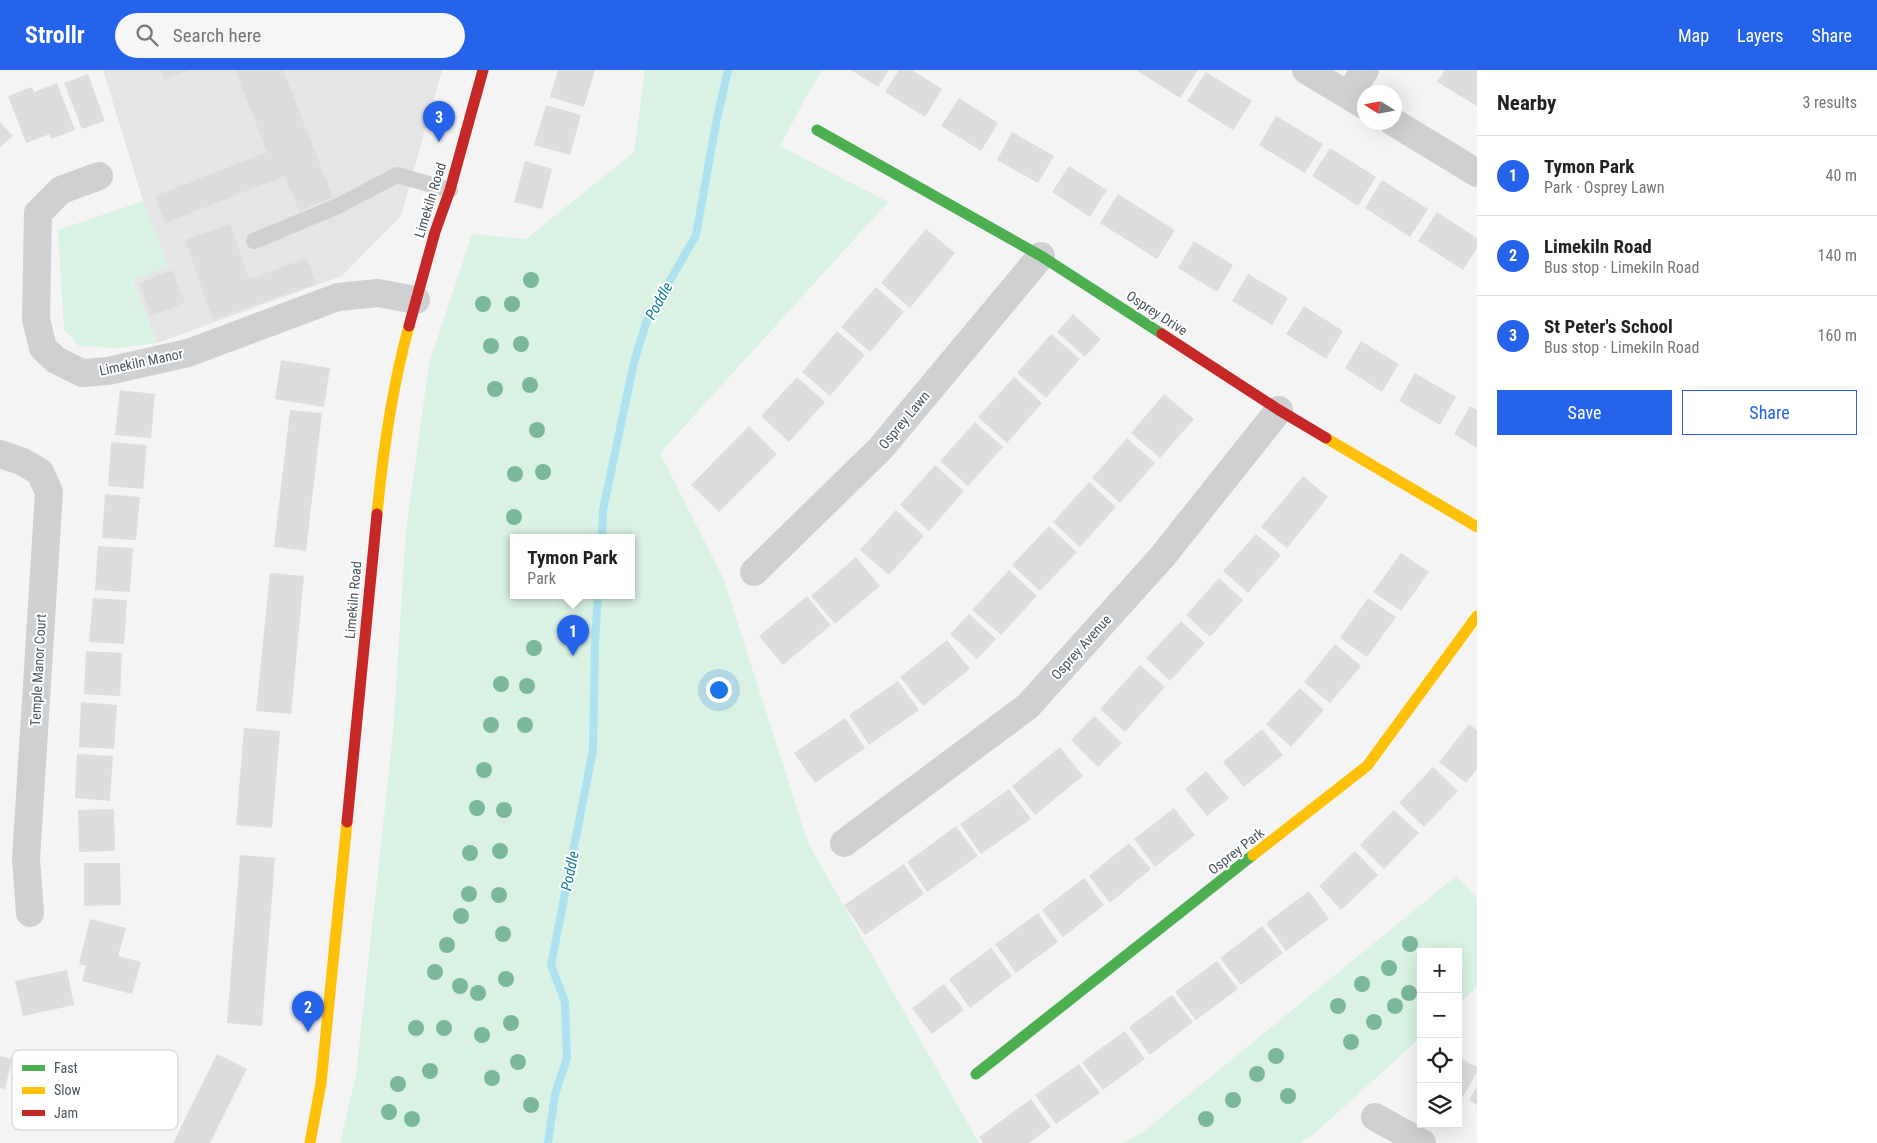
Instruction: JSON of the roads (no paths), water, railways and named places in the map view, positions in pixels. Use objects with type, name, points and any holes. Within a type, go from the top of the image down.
[{"type":"street","name":"Limekiln Road","points":[[310,1143],[321,1083],[382,461],[403,346],[435,232],[450,190],[482,70]]},
{"type":"street","points":[[1306,70],[1356,100],[1365,70]]},
{"type":"street","points":[[1402,128],[1477,174]]},
{"type":"street","name":"Osprey Drive","points":[[816,130],[1041,256],[1279,410],[1477,527]]},
{"type":"street","name":"Limekiln Manor","points":[[99,176],[61,190],[38,213],[36,319],[43,348],[56,360],[82,373],[108,371],[188,353],[338,297],[378,293],[416,300]]},
{"type":"street","name":"Osprey Lawn","points":[[754,572],[880,449],[1041,256]]},
{"type":"street","name":"Osprey Avenue","points":[[844,843],[1028,706],[1162,557],[1279,410]]},
{"type":"street","name":"Temple Manor Court","points":[[0,454],[23,462],[40,472],[49,492],[26,859],[30,912]]},
{"type":"street","name":"Osprey Park","points":[[976,1074],[1368,766],[1477,616]]},
{"type":"street","points":[[1375,1117],[1422,1143]]},
{"type":"lane","points":[[254,241],[338,206],[397,175],[450,190]]},
{"type":"waterway","name":"Poddle","points":[[602,534],[603,510],[634,362],[646,323],[696,235],[716,123],[728,70]]},
{"type":"waterway","name":"Poddle","points":[[548,1143],[555,1094],[567,1058],[565,1002],[551,965],[593,750],[598,599]]},
{"type":"place","name":"St Peter's School","points":[[439,142]]},
{"type":"place","name":"Tymon Park","points":[[573,656]]},
{"type":"place","name":"Limekiln Road","points":[[308,1032]]}]
